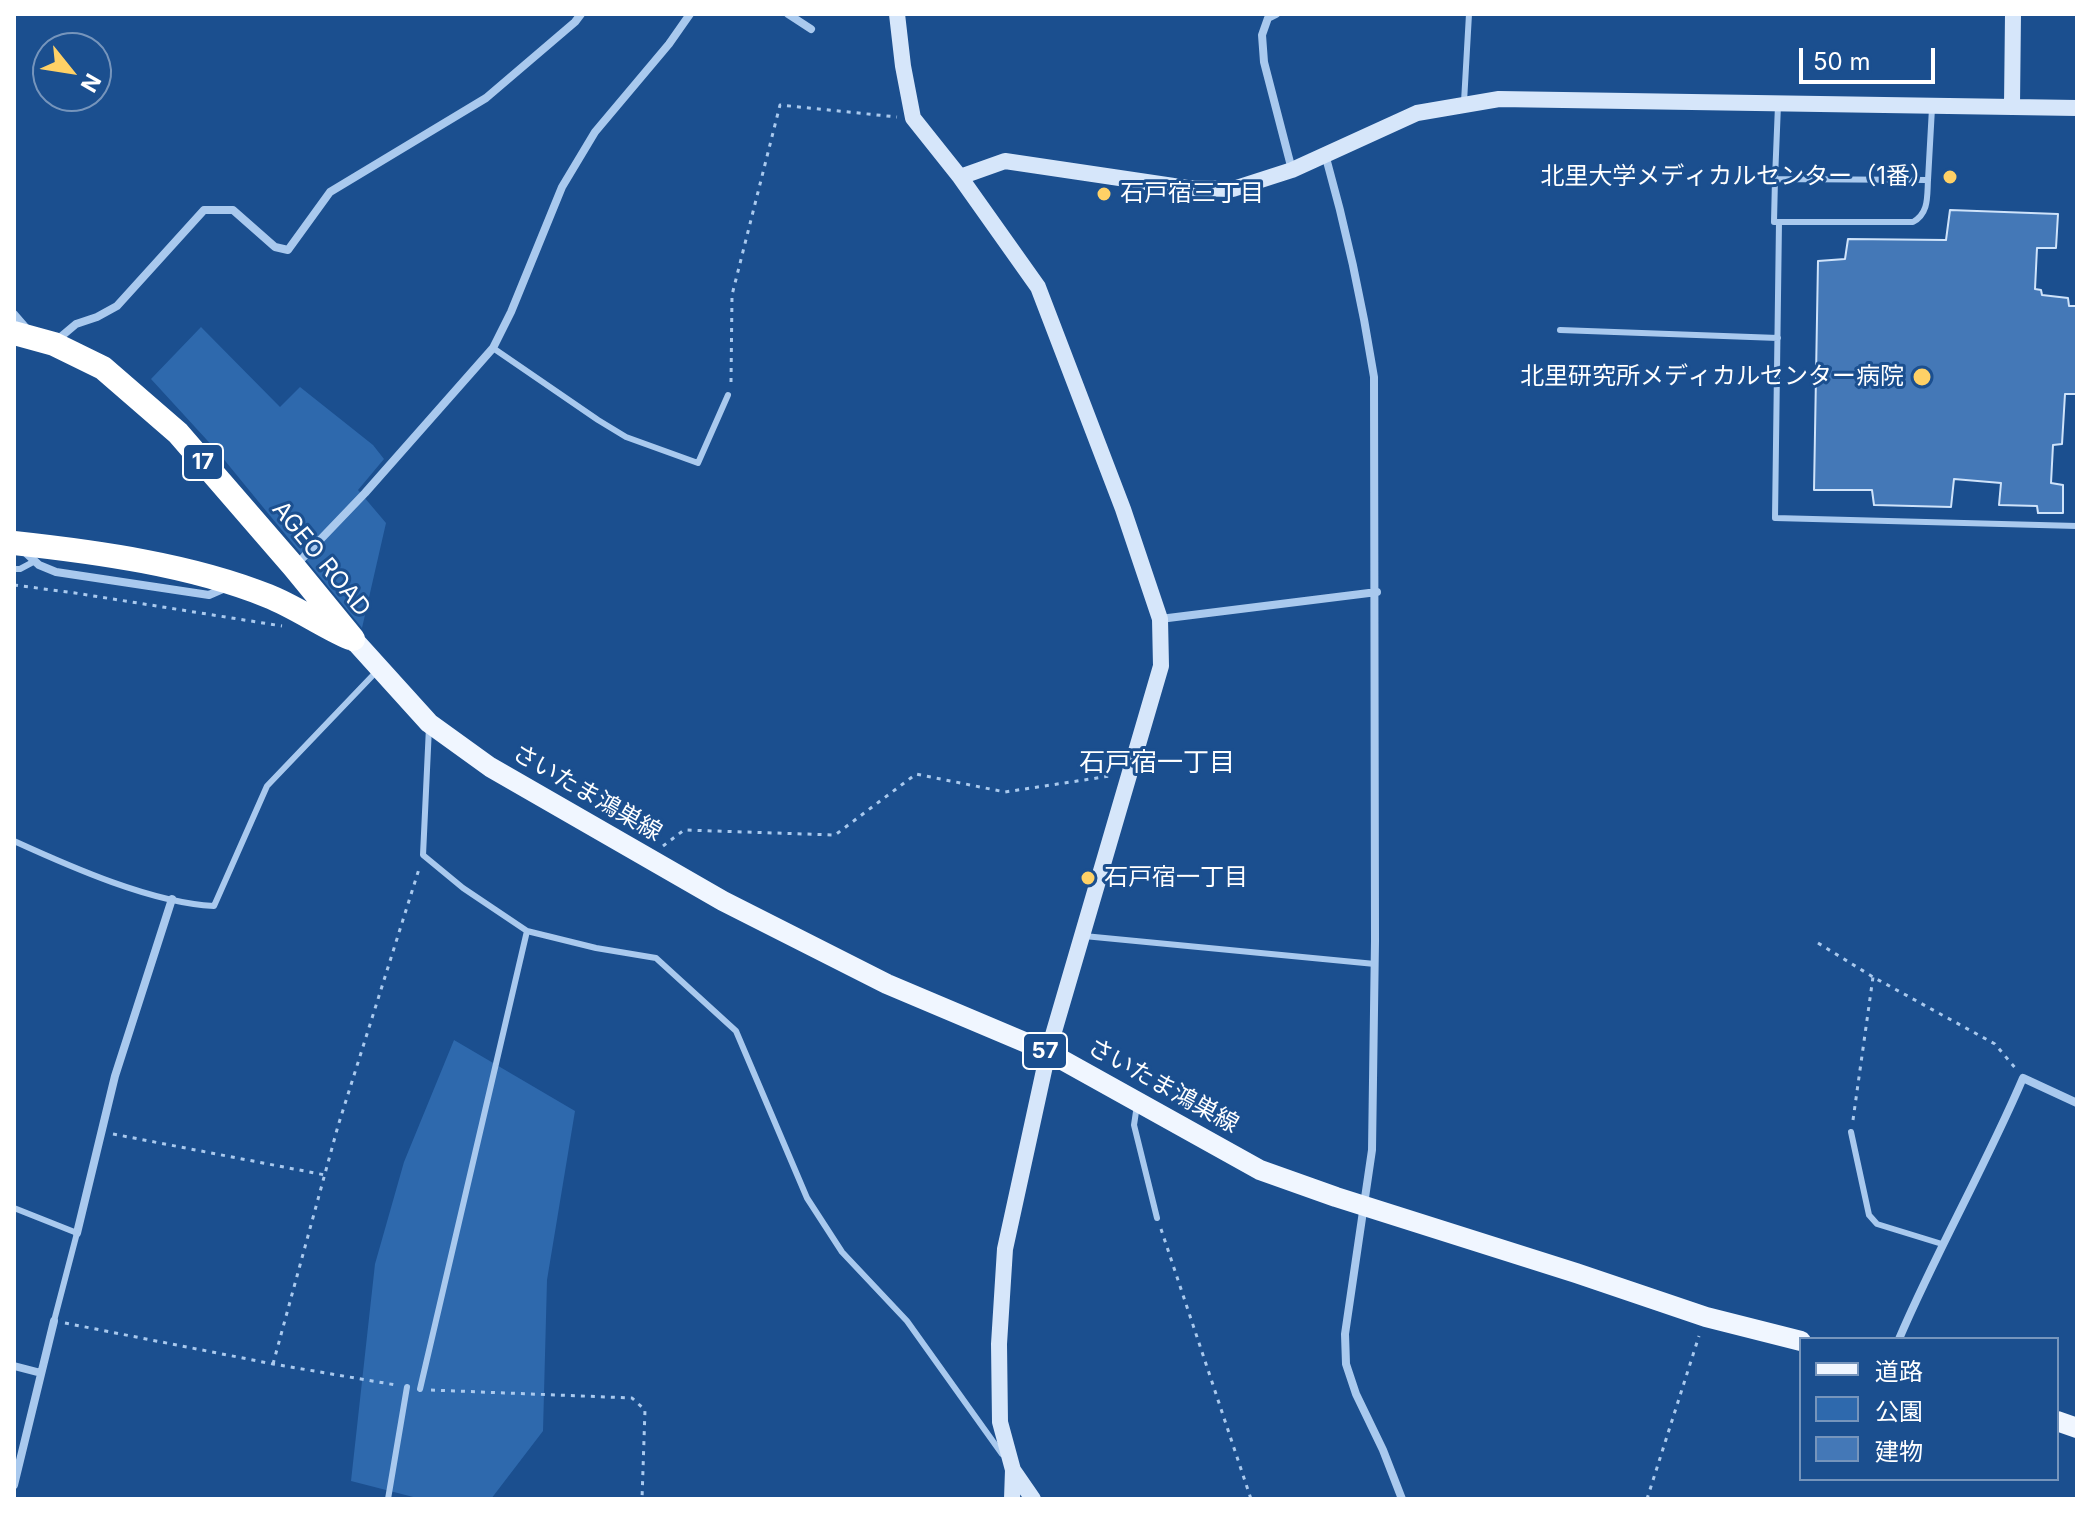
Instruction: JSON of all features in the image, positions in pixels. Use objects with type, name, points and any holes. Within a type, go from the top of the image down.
[{"type":"highway","name":"AGEO ROAD","points":[[34,339],[103,368],[178,433],[353,639]]},
{"type":"highway","name":"AGEO ROAD","points":[[15,543],[160,566],[233,584],[271,596],[353,639]]},
{"type":"main road","name":"さいたま鴻巣線","points":[[353,639],[429,723],[490,767],[723,901],[887,984],[1048,1052],[1260,1170],[1706,1317],[1799,1340]]},
{"type":"street","points":[[14,314],[34,339],[97,317],[117,306],[204,210],[233,210],[275,247],[288,250],[330,192],[486,98],[581,14]]},
{"type":"street","points":[[294,567],[365,493],[493,348],[562,187],[595,132],[669,44],[690,14]]},
{"type":"street","points":[[788,14],[811,29]]},
{"type":"street","points":[[897,14],[913,118],[960,177],[1038,287],[1123,509],[1160,619],[1161,666],[1048,1052],[1005,1249],[999,1344],[1000,1422],[1013,1470],[1012,1499]]},
{"type":"street","points":[[1276,14],[1268,18],[1262,35],[1264,62],[1292,170]]},
{"type":"street","points":[[2012,105],[2013,14]]},
{"type":"street","points":[[960,177],[1005,161],[1187,188],[1233,189],[1292,170],[1417,113],[1499,99],[2077,108]]},
{"type":"street","points":[[1325,153],[1358,278],[1374,377],[1377,592],[1372,1150],[1345,1334],[1346,1364],[1402,1499]]},
{"type":"street","points":[[15,543],[35,561],[56,572],[209,595],[233,584]]},
{"type":"street","points":[[1160,619],[1377,592]]},
{"type":"street","points":[[77,1233],[115,1076],[172,899]]},
{"type":"street","points":[[1900,1337],[1942,1244],[1998,1138],[2023,1078],[2077,1103]]},
{"type":"street","points":[[14,1485],[54,1321]]},
{"type":"street","points":[[14,1366],[41,1373]]},
{"type":"street","points":[[1013,1470],[1033,1499]]},
{"type":"lane","points":[[1464,105],[1469,14]]},
{"type":"lane","points":[[1778,103],[1774,222],[1913,222],[1921,218],[1926,208],[1932,104]]},
{"type":"lane","points":[[1775,179],[1928,180]]},
{"type":"lane","points":[[1779,222],[1775,518],[2077,526]]},
{"type":"lane","points":[[1560,330],[1778,338]]},
{"type":"lane","points":[[493,348],[626,437],[698,463],[728,395]]},
{"type":"lane","points":[[14,569],[35,561]]},
{"type":"lane","points":[[14,841],[79,870],[188,905],[214,906],[267,786],[378,669]]},
{"type":"lane","points":[[429,723],[423,855],[463,888],[527,931],[596,948],[656,958],[736,1031],[807,1198],[842,1252],[907,1321],[1013,1470]]},
{"type":"lane","points":[[420,1389],[527,931]]},
{"type":"lane","points":[[1081,936],[1375,964]]},
{"type":"lane","points":[[1137,1102],[1134,1125],[1157,1218]]},
{"type":"lane","points":[[1851,1132],[1869,1215],[1877,1224],[1942,1244]]},
{"type":"lane","points":[[14,1208],[77,1233],[54,1321]]},
{"type":"lane","points":[[388,1499],[407,1387]]},
{"type":"path","points":[[728,395],[732,373],[732,295],[780,105],[913,118]]},
{"type":"path","points":[[14,585],[288,627]]},
{"type":"path","points":[[655,862],[665,843],[684,830],[835,835],[916,774],[1005,792],[1130,773]]},
{"type":"path","points":[[273,1364],[325,1175],[423,855]]},
{"type":"path","points":[[1818,943],[1995,1044],[2023,1078]]},
{"type":"path","points":[[1851,1132],[1873,977]]},
{"type":"path","points":[[102,1132],[325,1175]]},
{"type":"path","points":[[1157,1218],[1251,1499]]},
{"type":"path","points":[[1647,1499],[1706,1317]]},
{"type":"path","points":[[54,1321],[407,1387]]},
{"type":"path","points":[[420,1389],[632,1398],[645,1410],[642,1499]]},
{"type":"green space","points":[[201,327],[280,407],[300,387],[373,445],[384,459],[358,490],[386,523],[362,628],[217,451],[151,379]]},
{"type":"green space","points":[[454,1040],[575,1111],[547,1280],[543,1431],[491,1499],[421,1499],[351,1481],[375,1264],[404,1162]]},
{"type":"building","points":[[1950,210],[2058,214],[2056,248],[2037,248],[2035,289],[2041,290],[2042,295],[2068,298],[2069,306],[2077,306],[2077,394],[2065,394],[2062,444],[2053,445],[2051,483],[2063,485],[2063,513],[2038,513],[2037,506],[1999,505],[2001,483],[1954,479],[1951,507],[1874,505],[1872,490],[1814,490],[1818,261],[1845,259],[1848,239],[1946,240]]},
{"type":"place","name":"北里大学メディカルセンター（1番）","points":[[1950,177]]},
{"type":"place","name":"石戸宿三丁目","points":[[1104,194]]},
{"type":"place","name":"北里研究所メディカルセンター病院","points":[[1922,377]]},
{"type":"place","name":"石戸宿一丁目","points":[[1088,878]]},
{"type":"district","name":"石戸宿一丁目","points":[[1157,763]]}]
